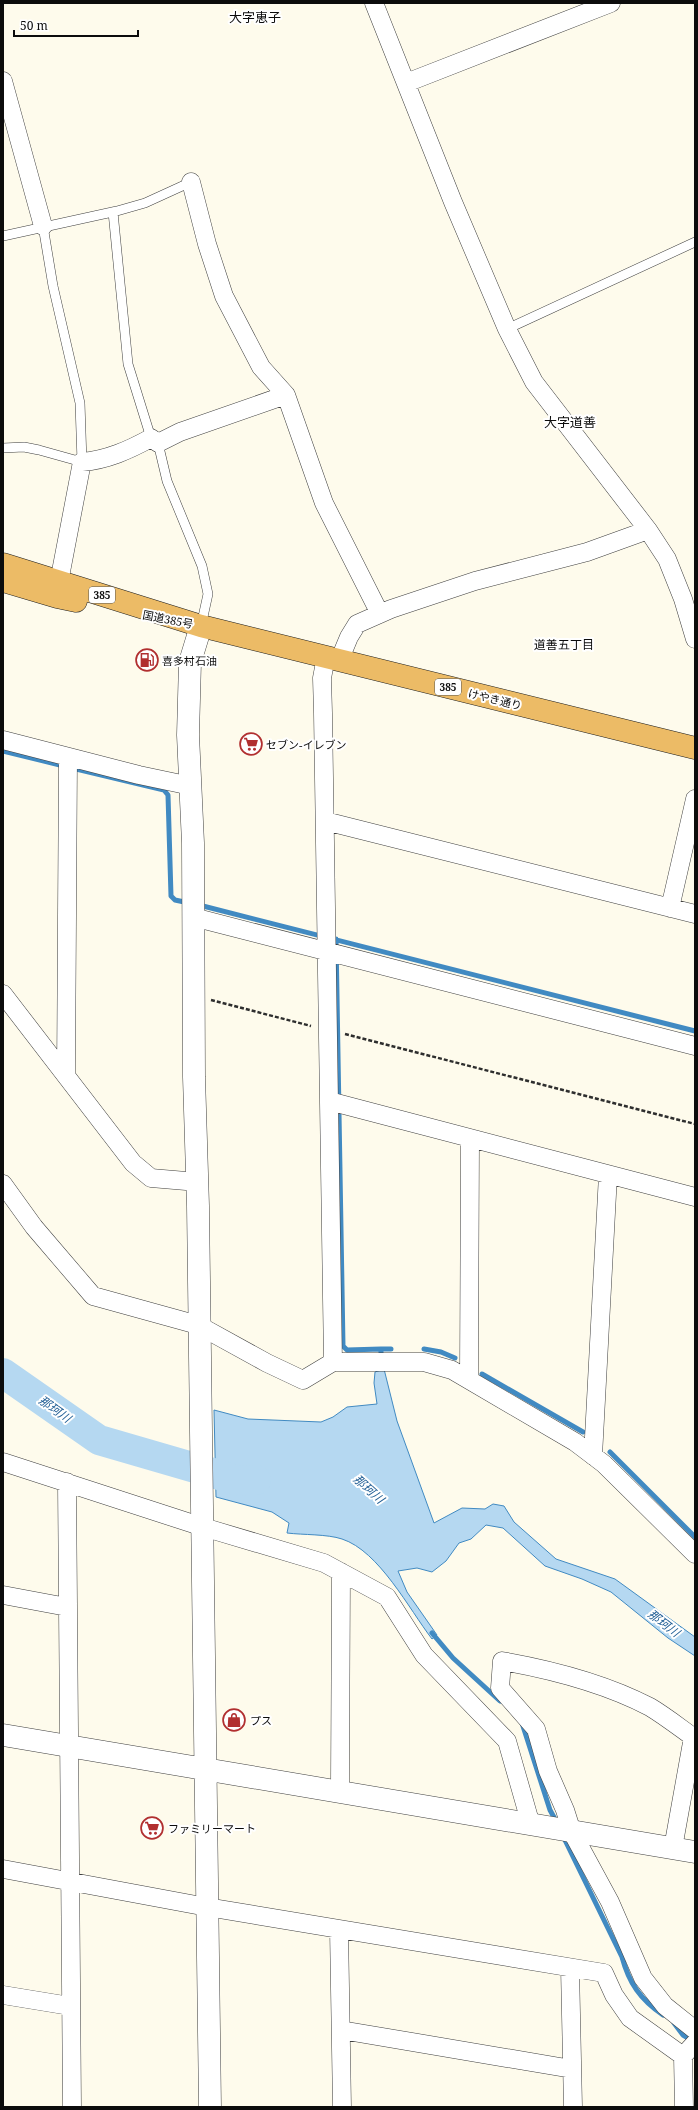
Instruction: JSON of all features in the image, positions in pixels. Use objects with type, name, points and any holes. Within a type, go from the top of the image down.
[{"type":"highway","name":"国道385号","points":[[3,564],[201,626]]},
{"type":"highway","name":"国道385号","points":[[3,581],[57,597],[201,626]]},
{"type":"highway","name":"けやき通り","points":[[201,626],[695,748]]},
{"type":"street","points":[[374,3],[453,202],[507,328],[534,382],[648,530],[667,559],[690,602],[693,629]]},
{"type":"street","points":[[406,83],[611,3]]},
{"type":"street","points":[[3,81],[42,226]]},
{"type":"street","points":[[191,182],[207,244],[224,296],[261,367],[286,395],[324,503],[380,614]]},
{"type":"street","points":[[59,582],[82,462],[105,458],[286,395]]},
{"type":"street","points":[[333,1362],[322,678],[332,659],[357,624],[380,614],[476,581],[587,552],[648,530]]},
{"type":"street","points":[[201,626],[190,662],[188,735],[191,786],[194,1077],[198,1182],[210,2107]]},
{"type":"street","points":[[3,740],[139,775],[191,786]]},
{"type":"street","points":[[66,1076],[68,757]]},
{"type":"street","points":[[670,908],[695,799]]},
{"type":"street","points":[[325,821],[695,914]]},
{"type":"street","points":[[193,917],[695,1046]]},
{"type":"street","points":[[3,994],[133,1163],[151,1178],[198,1182]]},
{"type":"street","points":[[329,1101],[608,1176],[695,1197]]},
{"type":"street","points":[[469,1378],[470,1138]]},
{"type":"street","points":[[593,1456],[608,1176]]},
{"type":"street","points":[[3,1184],[34,1227],[94,1296],[199,1330],[303,1380],[333,1362],[424,1362],[452,1370],[469,1378],[576,1442],[604,1464],[695,1554]]},
{"type":"street","points":[[3,1462],[202,1521],[324,1563],[387,1597],[424,1655],[507,1741],[540,1826]]},
{"type":"street","points":[[67,1482],[72,2107]]},
{"type":"street","points":[[340,1790],[341,1572]]},
{"type":"street","points":[[3,1595],[67,1607]]},
{"type":"street","points":[[673,1848],[693,1737],[650,1708],[588,1681],[548,1669],[502,1661],[500,1688],[536,1728],[548,1771],[565,1810],[571,1832],[610,1902],[643,1978],[665,2006],[695,2030]]},
{"type":"street","points":[[3,1735],[340,1790],[571,1832],[695,1852]]},
{"type":"street","points":[[3,1869],[207,1907],[604,1973],[614,1995],[630,2018],[689,2050],[684,2107]]},
{"type":"street","points":[[339,1929],[342,2107]]},
{"type":"street","points":[[570,1968],[573,2107]]},
{"type":"street","points":[[3,1995],[70,2006]]},
{"type":"street","points":[[341,2030],[572,2069]]},
{"type":"lane","points":[[3,236],[42,226],[113,212],[145,203],[191,182]]},
{"type":"lane","points":[[113,212],[128,364],[155,441],[167,481],[202,566],[208,594],[201,626]]},
{"type":"lane","points":[[3,448],[24,447],[82,462],[80,404],[53,286],[42,226]]},
{"type":"lane","points":[[507,328],[695,242]]},
{"type":"path","points":[[194,996],[695,1124]]},
{"type":"water","points":[[384,1369],[397,1421],[434,1523],[462,1508],[485,1509],[493,1504],[504,1506],[514,1522],[556,1559],[615,1579],[695,1637],[695,1656],[668,1638],[611,1592],[582,1579],[545,1566],[503,1528],[486,1525],[471,1539],[459,1543],[446,1561],[432,1572],[417,1568],[398,1571],[407,1592],[437,1635],[432,1639],[381,1568],[356,1546],[336,1537],[287,1533],[289,1523],[272,1512],[216,1497],[214,1410],[248,1419],[321,1422],[333,1417],[347,1407],[377,1404],[374,1383],[375,1372]]},
{"type":"waterway","points":[[3,751],[64,766]]},
{"type":"waterway","points":[[72,768],[164,790],[168,795],[171,896],[175,900],[189,903]]},
{"type":"waterway","points":[[199,905],[695,1031]]},
{"type":"waterway","points":[[336,939],[343,1346],[347,1350],[381,1349],[381,1354]]},
{"type":"waterway","points":[[381,1349],[391,1349]]},
{"type":"waterway","points":[[424,1349],[441,1352],[455,1358]]},
{"type":"waterway","name":"那珂川","points":[[3,1373],[99,1440],[240,1481],[256,1480]]},
{"type":"waterway","points":[[482,1374],[583,1432]]},
{"type":"waterway","points":[[610,1452],[695,1537]]},
{"type":"waterway","points":[[432,1633],[453,1658],[500,1701]]},
{"type":"waterway","points":[[522,1723],[550,1810],[556,1821]]},
{"type":"waterway","points":[[563,1836],[622,1957],[632,1983],[636,1990],[648,2003],[663,2015]]},
{"type":"waterway","points":[[674,2023],[683,2035],[693,2041]]},
{"type":"place","name":"喜多村石油","points":[[147,660]]},
{"type":"place","name":"セブン-イレブン","points":[[251,744]]},
{"type":"place","name":"プス","points":[[234,1720]]},
{"type":"place","name":"ファミリーマート","points":[[152,1828]]},
{"type":"district","name":"大字恵子","points":[[255,17]]},
{"type":"district","name":"大字道善","points":[[570,422]]},
{"type":"district","name":"道善五丁目","points":[[564,644]]}]
